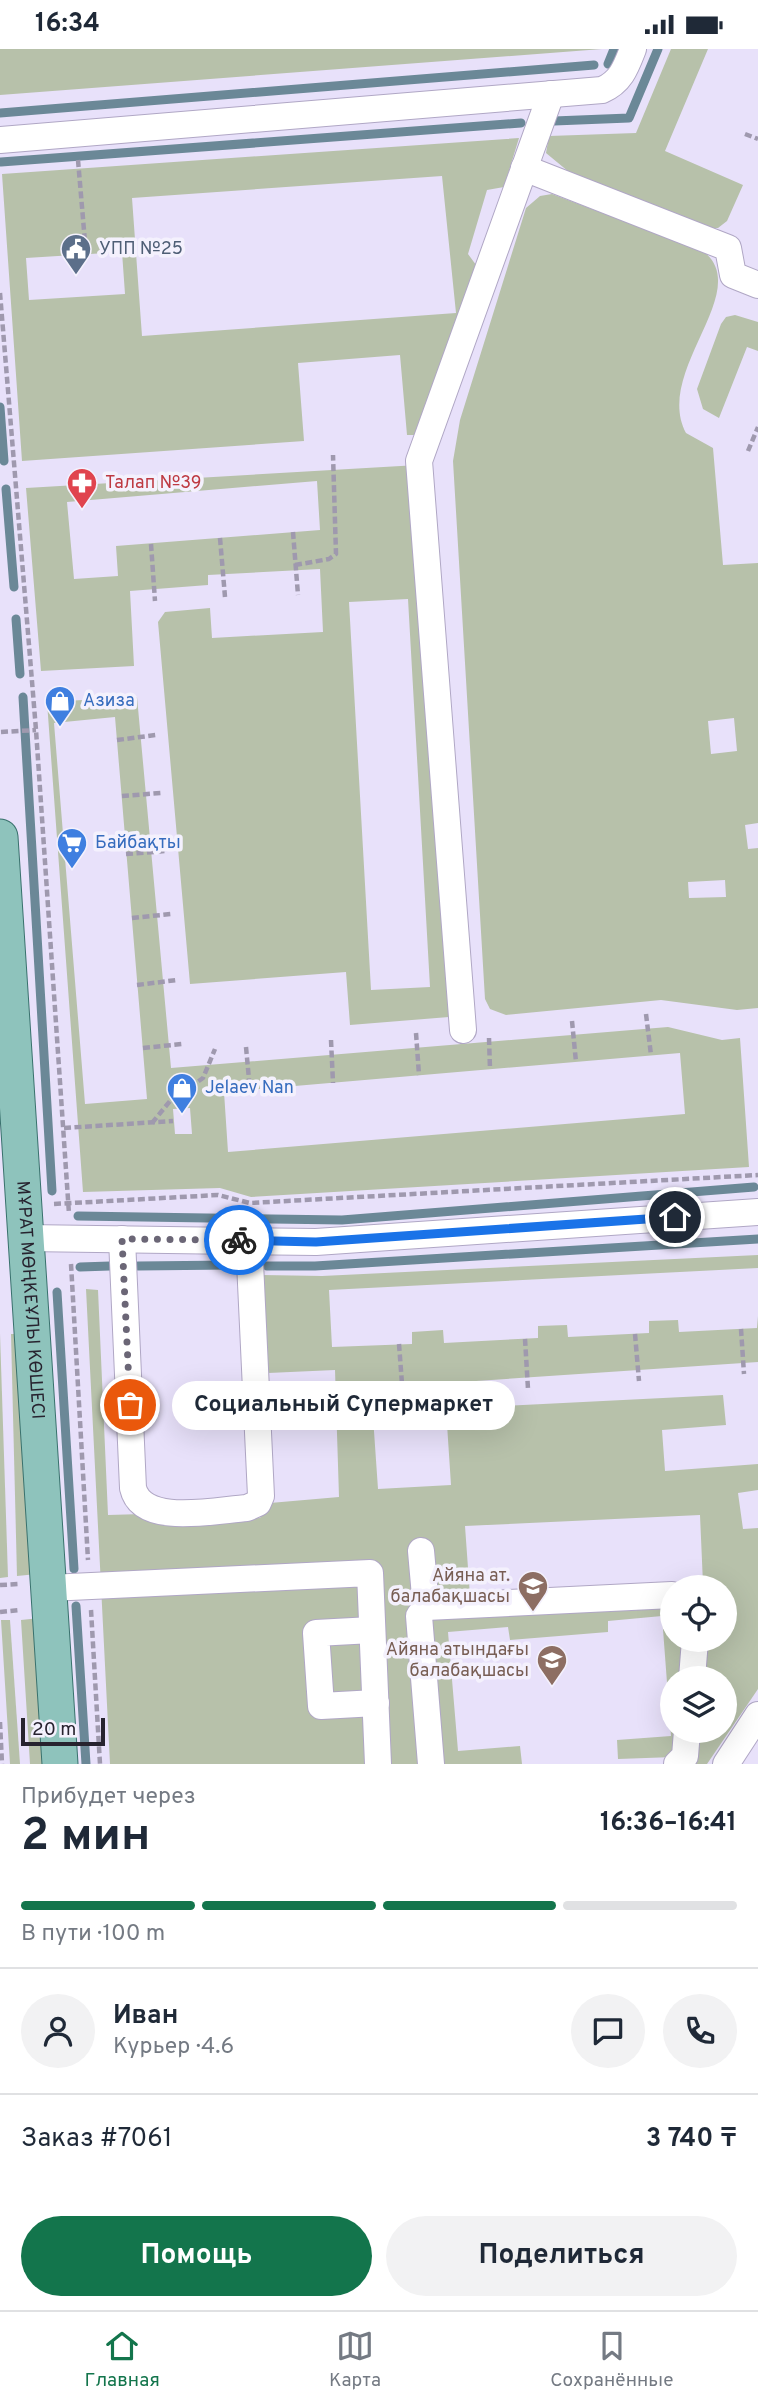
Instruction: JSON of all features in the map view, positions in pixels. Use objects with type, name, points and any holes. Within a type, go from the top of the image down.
[{"type":"main road","name":"МҰРАТ МӨҢКЕҰЛЫ КӨШЕСІ","points":[[0,837],[60,1764]]},
{"type":"street","points":[[0,140],[602,90],[613,85],[622,75],[633,49]]},
{"type":"street","points":[[476,1029],[419,461],[551,94]]},
{"type":"street","points":[[524,167],[728,248],[733,275],[758,285]]},
{"type":"street","points":[[26,1238],[316,1242],[758,1212]]},
{"type":"street","points":[[122,1239],[133,1488],[136,1499],[142,1506],[160,1513],[247,1508],[258,1503],[261,1496],[249,1241]]},
{"type":"street","points":[[421,1551],[426,1607],[419,1616],[431,1764]]},
{"type":"street","points":[[48,1588],[370,1573],[378,1764]]},
{"type":"street","points":[[426,1607],[660,1596]]},
{"type":"street","points":[[372,1630],[316,1633],[321,1706],[376,1703]]},
{"type":"street","points":[[726,1764],[758,1715]]},
{"type":"street","points":[[677,1764],[685,1756],[686,1743]]},
{"type":"path","points":[[745,134],[758,139]]},
{"type":"path","points":[[79,164],[86,254]]},
{"type":"path","points":[[0,293],[36,730],[64,1128],[100,1764]]},
{"type":"path","points":[[748,451],[758,427]]},
{"type":"path","points":[[295,565],[330,559],[336,554],[333,455]]},
{"type":"path","points":[[292,532],[298,594]]},
{"type":"path","points":[[220,538],[225,597]]},
{"type":"path","points":[[151,544],[155,601]]},
{"type":"path","points":[[1,732],[36,730]]},
{"type":"path","points":[[117,740],[156,735]]},
{"type":"path","points":[[122,796],[161,793]]},
{"type":"path","points":[[127,854],[166,851]]},
{"type":"path","points":[[132,918],[171,914]]},
{"type":"path","points":[[137,985],[177,981]]},
{"type":"path","points":[[646,1014],[651,1055]]},
{"type":"path","points":[[572,1021],[576,1062]]},
{"type":"path","points":[[476,1029],[490,1069]]},
{"type":"path","points":[[416,1033],[419,1075]]},
{"type":"path","points":[[331,1040],[333,1083]]},
{"type":"path","points":[[143,1048],[182,1044]]},
{"type":"path","points":[[246,1047],[250,1090]]},
{"type":"path","points":[[152,1123],[170,1101],[203,1078],[215,1049]]},
{"type":"path","points":[[64,1128],[173,1121]]},
{"type":"path","points":[[68,1201],[218,1195],[250,1203],[758,1175]]},
{"type":"path","points":[[741,1329],[744,1374]]},
{"type":"path","points":[[635,1334],[639,1381]]},
{"type":"path","points":[[525,1339],[528,1389]]},
{"type":"path","points":[[399,1344],[403,1397]]},
{"type":"path","points":[[0,1722],[2,1764]]},
{"type":"green space","points":[[0,49],[602,49],[0,95]]},
{"type":"green space","points":[[671,49],[708,49],[665,151],[743,185],[727,221],[718,228],[709,228],[569,172],[546,153],[549,136],[636,133]]},
{"type":"green space","points":[[519,138],[504,187],[487,190],[468,254],[479,269],[416,435],[407,435],[400,355],[298,363],[304,441],[22,461],[2,174]],"holes":[[[442,176],[456,313],[142,336],[132,198]],[[122,252],[125,294],[29,300],[26,258]]]},
{"type":"green space","points":[[552,194],[703,251],[716,268],[718,288],[712,310],[682,384],[679,409],[686,433],[713,448],[723,565],[758,563],[758,823],[745,825],[748,849],[758,848],[758,1008],[737,1010],[661,1000],[506,1015],[490,1009],[485,999],[453,461],[460,420],[526,208],[540,196]],"holes":[[[734,718],[737,751],[711,754],[708,721]],[[725,880],[726,897],[689,898],[688,882]]]},
{"type":"green space","points":[[735,315],[758,322],[758,351],[747,347],[719,418],[703,409],[697,389],[721,324],[726,317]]},
{"type":"green space","points":[[418,465],[449,1017],[350,1025],[346,972],[190,984],[158,622],[165,612],[210,608],[212,638],[323,632],[320,569],[208,575],[208,585],[130,591],[134,666],[41,671],[26,488]],"holes":[[[317,481],[320,530],[116,546],[118,576],[74,579],[67,502]],[[408,599],[430,987],[371,990],[349,602]]]},
{"type":"green space","points":[[137,697],[171,1068],[668,1027],[722,1040],[740,1038],[749,1167],[251,1197],[220,1188],[83,1192],[47,702]],"holes":[[[115,717],[147,1099],[85,1104],[54,723]],[[680,1053],[685,1114],[228,1152],[224,1092]],[[190,1108],[192,1134],[175,1134],[173,1109]]]},
{"type":"green space","points":[[758,1255],[758,1268],[329,1290],[332,1347],[412,1344],[412,1332],[443,1330],[444,1343],[538,1338],[538,1326],[567,1325],[568,1337],[649,1333],[649,1321],[678,1320],[679,1332],[757,1328],[758,1316],[758,1362],[371,1388],[378,1489],[451,1485],[446,1409],[723,1395],[726,1425],[662,1430],[665,1471],[758,1464],[758,1490],[738,1493],[743,1529],[758,1528],[758,1689],[737,1720],[737,1666],[698,1666],[700,1652],[737,1652],[737,1575],[703,1575],[700,1515],[465,1526],[470,1596],[438,1597],[434,1551],[424,1764],[110,1764],[86,1289],[98,1290],[108,1515],[143,1514],[173,1523],[260,1518],[270,1503],[339,1497],[335,1370],[268,1373],[262,1275],[322,1276]]},
{"type":"green space","points":[[0,1334],[8,1577],[0,1578]]},
{"type":"green space","points":[[11,1334],[18,1334],[37,1574],[17,1576]]},
{"type":"green space","points":[[660,1603],[660,1616],[608,1621],[608,1632],[510,1640],[508,1627],[448,1632],[458,1751],[520,1746],[522,1764],[438,1764],[429,1616]]},
{"type":"green space","points":[[40,1618],[48,1764],[30,1764],[21,1620]]},
{"type":"green space","points":[[1,1620],[10,1620],[20,1764],[10,1764]]},
{"type":"green space","points":[[665,1652],[688,1652],[687,1666],[666,1666]]},
{"type":"green space","points":[[660,1737],[660,1743],[678,1743],[674,1757],[618,1759],[617,1740]]},
{"type":"green space","points":[[691,1743],[721,1743],[707,1764],[689,1764]]},
{"type":"waterway","points":[[608,64],[614,49]]},
{"type":"waterway","points":[[554,121],[629,118],[658,49]]},
{"type":"waterway","points":[[0,113],[594,65]]},
{"type":"waterway","points":[[1,162],[521,123]]},
{"type":"waterway","points":[[0,407],[4,461]]},
{"type":"waterway","points":[[6,489],[14,587]]},
{"type":"waterway","points":[[16,619],[20,674]]},
{"type":"waterway","points":[[23,697],[52,1191]]},
{"type":"waterway","points":[[78,1216],[342,1220],[754,1187]]},
{"type":"waterway","points":[[267,1266],[315,1266],[758,1239]]},
{"type":"waterway","points":[[138,1266],[232,1265]]},
{"type":"waterway","points":[[80,1267],[110,1266]]},
{"type":"waterway","points":[[57,1292],[74,1569]]},
{"type":"waterway","points":[[76,1606],[86,1764]]},
{"type":"way so far","points":[[130,1405],[122,1239],[239,1240]]},
{"type":"place","name":"УПП №25","points":[[76,276]]},
{"type":"place","name":"Талап №39","points":[[82,510]]},
{"type":"place","name":"Азиза","points":[[60,728]]},
{"type":"place","name":"Байбақты","points":[[72,870]]},
{"type":"place","name":"Jelaev Nan","points":[[182,1115]]},
{"type":"place","name":"Социальный Супермаркет","points":[[130,1405]]},
{"type":"place","name":"Айяна ат. балабақшасы","points":[[533,1613]]},
{"type":"place","name":"Айяна атындағы балабақшасы","points":[[552,1687]]},
{"type":"route","points":[[239,1240],[316,1242],[675,1217]]}]
